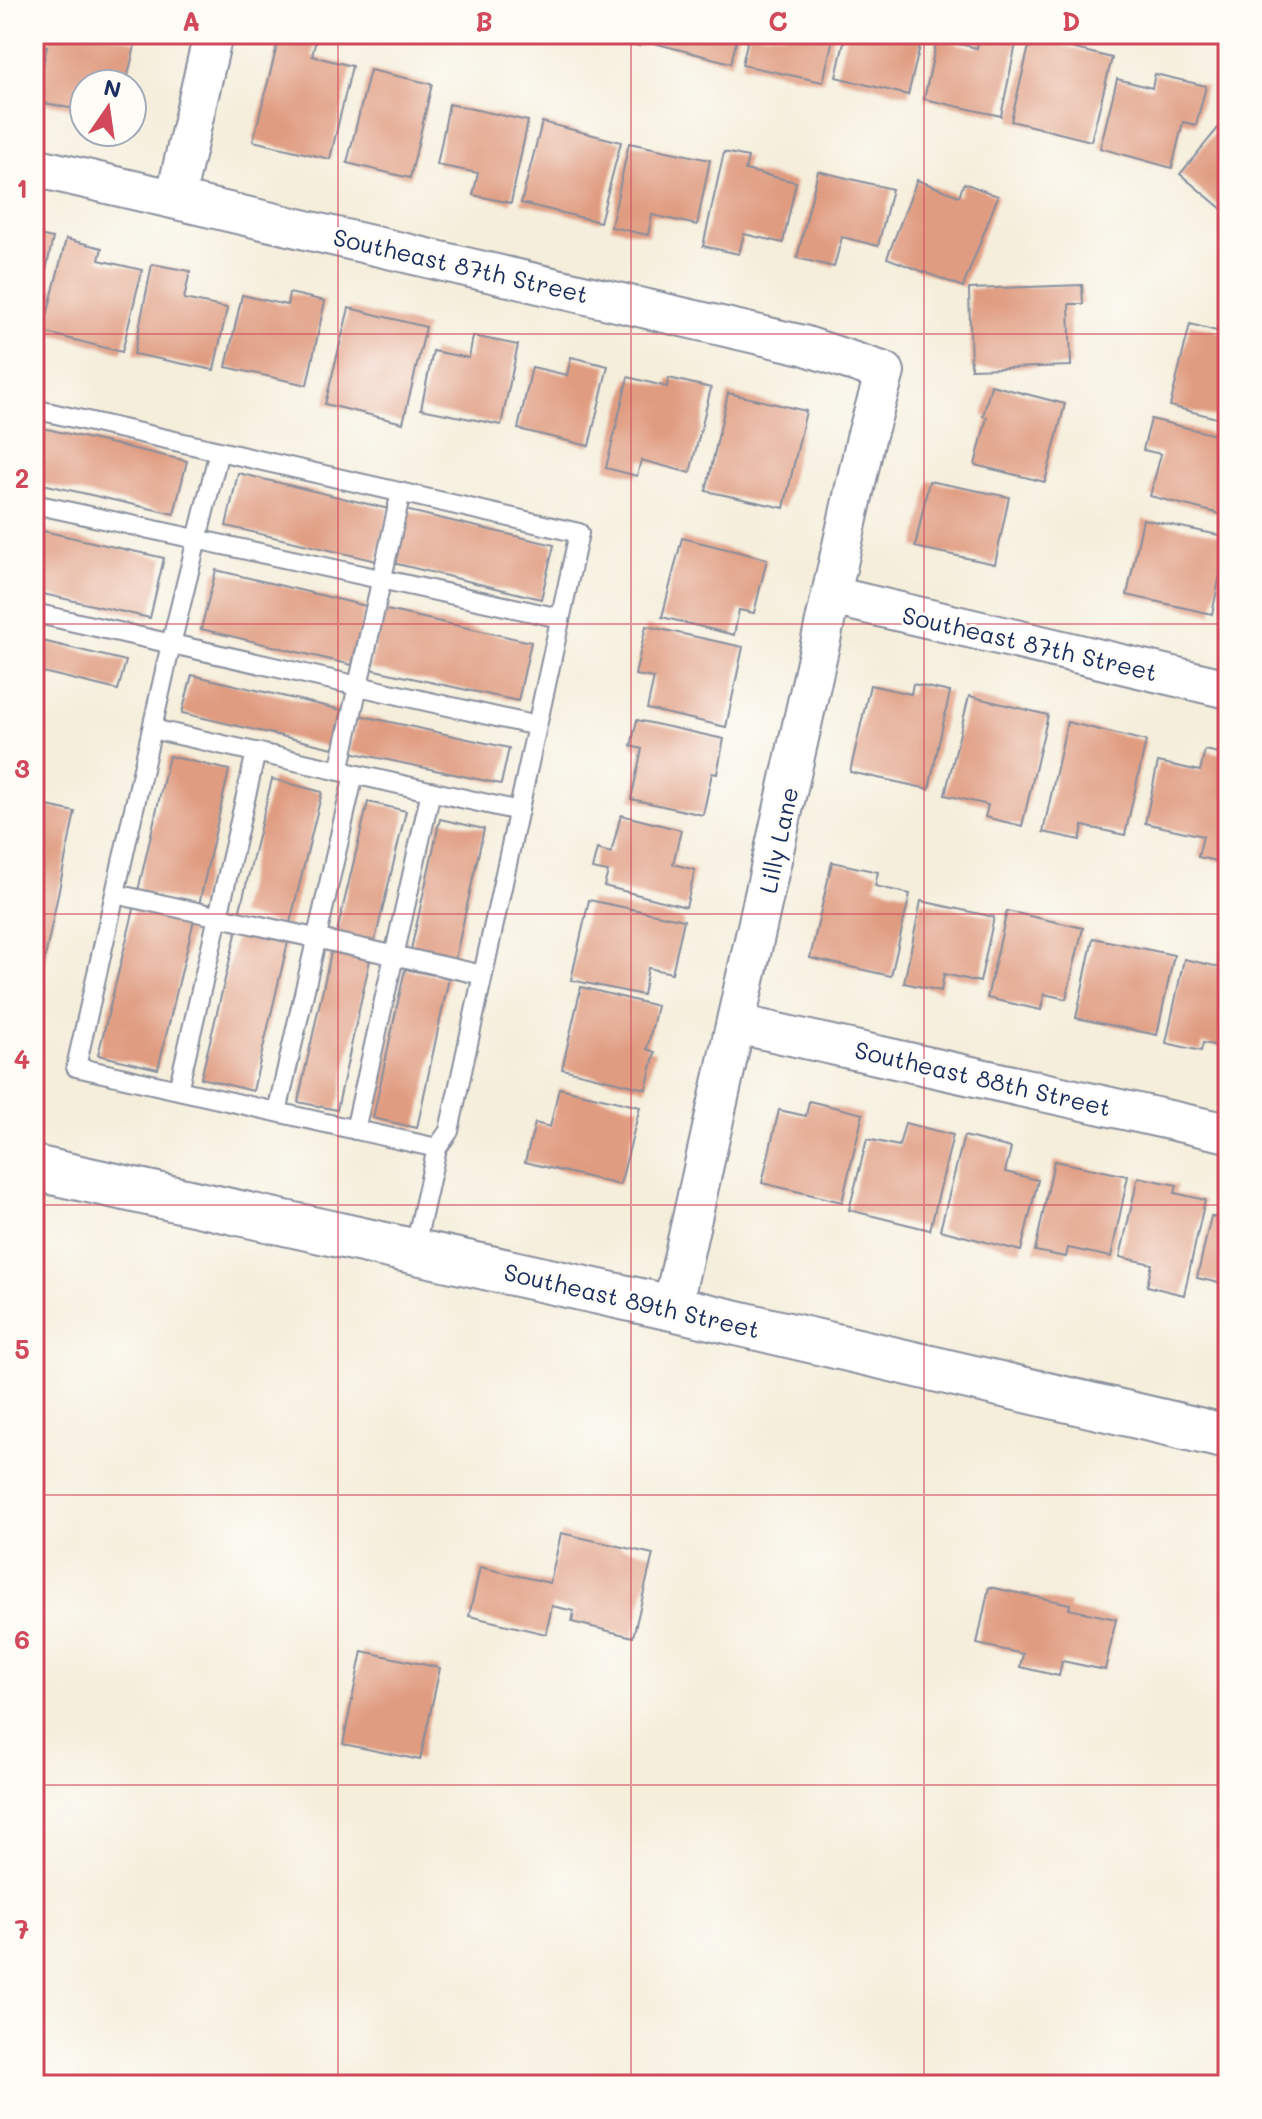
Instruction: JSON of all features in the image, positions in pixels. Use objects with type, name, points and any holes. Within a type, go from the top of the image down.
[{"type":"street","points":[[175,199],[213,34]]},
{"type":"street","name":"Southeast 87th Street","points":[[34,167],[803,345],[885,372]]},
{"type":"street","name":"Lilly Lane","points":[[672,1308],[866,438],[885,372]]},
{"type":"street","name":"Southeast 87th Street","points":[[832,596],[1228,689]]},
{"type":"street","name":"Southeast 88th Street","points":[[737,1024],[1228,1133]]},
{"type":"street","name":"Southeast 89th Street","points":[[34,1168],[672,1308],[1228,1437]]},
{"type":"lane","points":[[34,409],[579,533],[449,1131],[437,1148],[414,1251]]},
{"type":"lane","points":[[219,451],[171,644],[76,1067],[437,1148]]},
{"type":"lane","points":[[277,1112],[316,938],[358,686],[401,492]]},
{"type":"lane","points":[[34,504],[560,618]]},
{"type":"lane","points":[[34,613],[537,726]]},
{"type":"lane","points":[[152,729],[519,811]]},
{"type":"lane","points":[[178,1090],[256,752]]},
{"type":"lane","points":[[355,1130],[431,791]]},
{"type":"lane","points":[[115,894],[483,975]]},
{"type":"building","points":[[37,34],[102,34],[136,41],[130,68],[68,68],[68,108],[35,101],[47,46],[35,44]]},
{"type":"building","points":[[280,34],[316,40],[312,56],[352,66],[330,159],[253,141]]},
{"type":"building","points":[[595,34],[642,34],[639,46]]},
{"type":"building","points":[[652,34],[738,34],[731,63],[650,42]]},
{"type":"building","points":[[749,34],[834,34],[823,82],[742,65]]},
{"type":"building","points":[[846,34],[923,34],[908,95],[836,77]]},
{"type":"building","points":[[980,34],[1018,34],[1001,116],[924,99],[937,39],[977,48]]},
{"type":"building","points":[[1031,38],[1112,58],[1091,141],[1011,121]]},
{"type":"building","points":[[370,70],[432,84],[410,178],[347,163]]},
{"type":"building","points":[[1155,74],[1206,86],[1196,125],[1183,122],[1172,168],[1100,148],[1117,79],[1152,88]]},
{"type":"building","points":[[449,104],[528,121],[511,203],[473,195],[478,173],[437,165]]},
{"type":"building","points":[[1228,116],[1228,214],[1180,174]]},
{"type":"building","points":[[542,122],[621,142],[600,222],[521,203]]},
{"type":"building","points":[[629,143],[710,160],[697,225],[652,215],[648,235],[611,227]]},
{"type":"building","points":[[724,152],[748,157],[745,170],[796,182],[783,243],[744,234],[739,254],[703,246]]},
{"type":"building","points":[[818,171],[892,189],[878,246],[842,237],[834,267],[797,258]]},
{"type":"building","points":[[917,180],[959,196],[964,183],[998,196],[963,287],[887,258]]},
{"type":"building","points":[[34,234],[53,238],[35,321],[34,321]]},
{"type":"building","points":[[66,239],[102,248],[99,260],[142,270],[122,352],[43,332]]},
{"type":"building","points":[[152,264],[190,271],[184,299],[227,308],[214,370],[134,354]]},
{"type":"building","points":[[1082,285],[1083,304],[1069,304],[1071,366],[971,369],[969,289]]},
{"type":"building","points":[[289,293],[325,301],[307,385],[226,367],[242,295],[287,305]]},
{"type":"building","points":[[349,308],[426,327],[403,423],[325,404]]},
{"type":"building","points":[[1190,324],[1228,334],[1228,421],[1170,406]]},
{"type":"building","points":[[473,336],[518,345],[501,425],[421,409],[433,351],[469,358]]},
{"type":"building","points":[[571,357],[608,366],[589,446],[518,429],[532,367],[567,375]]},
{"type":"building","points":[[628,377],[667,387],[669,378],[711,388],[690,473],[641,460],[637,476],[606,468]]},
{"type":"building","points":[[991,385],[1065,404],[1045,482],[975,465]]},
{"type":"building","points":[[728,393],[806,411],[784,508],[706,491]]},
{"type":"building","points":[[1151,419],[1228,438],[1224,474],[1228,475],[1228,516],[1150,496],[1161,454],[1143,450]]},
{"type":"building","points":[[34,426],[187,461],[174,514],[34,482]]},
{"type":"building","points":[[238,473],[389,509],[377,561],[226,526]]},
{"type":"building","points":[[929,481],[1009,497],[995,564],[915,547]]},
{"type":"building","points":[[405,510],[554,545],[541,599],[393,563]]},
{"type":"building","points":[[1143,519],[1228,537],[1212,614],[1127,595]]},
{"type":"building","points":[[34,529],[164,558],[150,618],[34,592]]},
{"type":"building","points":[[682,538],[767,559],[754,613],[739,610],[734,635],[662,617]]},
{"type":"building","points":[[216,570],[366,606],[352,665],[201,629]]},
{"type":"building","points":[[382,609],[531,642],[518,701],[370,669]]},
{"type":"building","points":[[646,626],[743,647],[726,727],[647,709],[654,678],[635,675]]},
{"type":"building","points":[[34,639],[126,661],[118,690],[34,670]]},
{"type":"building","points":[[192,675],[342,710],[333,748],[182,713]]},
{"type":"building","points":[[913,684],[950,692],[929,789],[850,772],[870,685],[911,694]]},
{"type":"building","points":[[969,696],[1048,715],[1022,826],[985,817],[988,805],[945,795]]},
{"type":"building","points":[[358,715],[509,748],[501,784],[350,752]]},
{"type":"building","points":[[637,720],[724,739],[717,774],[712,773],[703,815],[631,799],[642,749],[631,746]]},
{"type":"building","points":[[1067,722],[1146,741],[1125,835],[1083,826],[1080,840],[1043,832]]},
{"type":"building","points":[[1205,750],[1228,755],[1228,837],[1222,862],[1198,857],[1203,836],[1145,823],[1158,762],[1200,771]]},
{"type":"building","points":[[169,756],[229,770],[199,905],[138,891]]},
{"type":"building","points":[[272,779],[322,792],[289,927],[239,914]]},
{"type":"building","points":[[368,802],[406,811],[374,945],[336,936]]},
{"type":"building","points":[[34,803],[75,812],[40,982],[34,981]]},
{"type":"building","points":[[621,815],[681,830],[673,864],[695,870],[686,907],[604,886],[608,872],[592,869],[597,849],[611,853]]},
{"type":"building","points":[[440,819],[484,829],[454,964],[410,954]]},
{"type":"building","points":[[832,862],[878,872],[875,886],[910,894],[891,976],[810,958]]},
{"type":"building","points":[[589,900],[684,920],[672,973],[648,968],[643,995],[571,980]]},
{"type":"building","points":[[921,901],[994,917],[980,982],[944,974],[941,991],[904,983]]},
{"type":"building","points":[[135,905],[194,920],[158,1069],[98,1055]]},
{"type":"building","points":[[1007,911],[1083,928],[1066,999],[1044,994],[1041,1010],[987,998]]},
{"type":"building","points":[[237,930],[288,942],[253,1091],[201,1078]]},
{"type":"building","points":[[1093,938],[1174,955],[1157,1035],[1076,1018]]},
{"type":"building","points":[[331,952],[370,960],[337,1110],[298,1102]]},
{"type":"building","points":[[1184,959],[1228,969],[1228,1048],[1203,1043],[1201,1051],[1166,1043]]},
{"type":"building","points":[[405,969],[449,978],[417,1128],[373,1118]]},
{"type":"building","points":[[581,987],[657,1006],[647,1049],[655,1052],[646,1089],[562,1069]]},
{"type":"building","points":[[559,1088],[640,1107],[620,1185],[525,1162],[535,1123],[550,1127]]},
{"type":"building","points":[[809,1101],[863,1114],[842,1202],[762,1183],[779,1110],[806,1116]]},
{"type":"building","points":[[905,1123],[953,1135],[930,1230],[849,1210],[867,1139],[899,1146]]},
{"type":"building","points":[[964,1136],[1011,1148],[1005,1172],[1038,1180],[1021,1251],[940,1230]]},
{"type":"building","points":[[1054,1161],[1128,1176],[1111,1257],[1068,1248],[1066,1257],[1035,1251]]},
{"type":"building","points":[[1138,1177],[1177,1185],[1175,1193],[1205,1200],[1184,1295],[1147,1286],[1152,1264],[1120,1257]]},
{"type":"building","points":[[1211,1216],[1228,1220],[1228,1285],[1197,1278]]},
{"type":"building","points":[[561,1533],[653,1554],[633,1637],[572,1622],[574,1611],[552,1606],[546,1634],[469,1616],[480,1567],[550,1583]]},
{"type":"building","points":[[989,1587],[1070,1604],[1069,1609],[1116,1619],[1105,1670],[1062,1661],[1059,1676],[1020,1667],[1023,1654],[977,1644]]},
{"type":"building","points":[[362,1651],[440,1668],[420,1760],[343,1744]]}]
